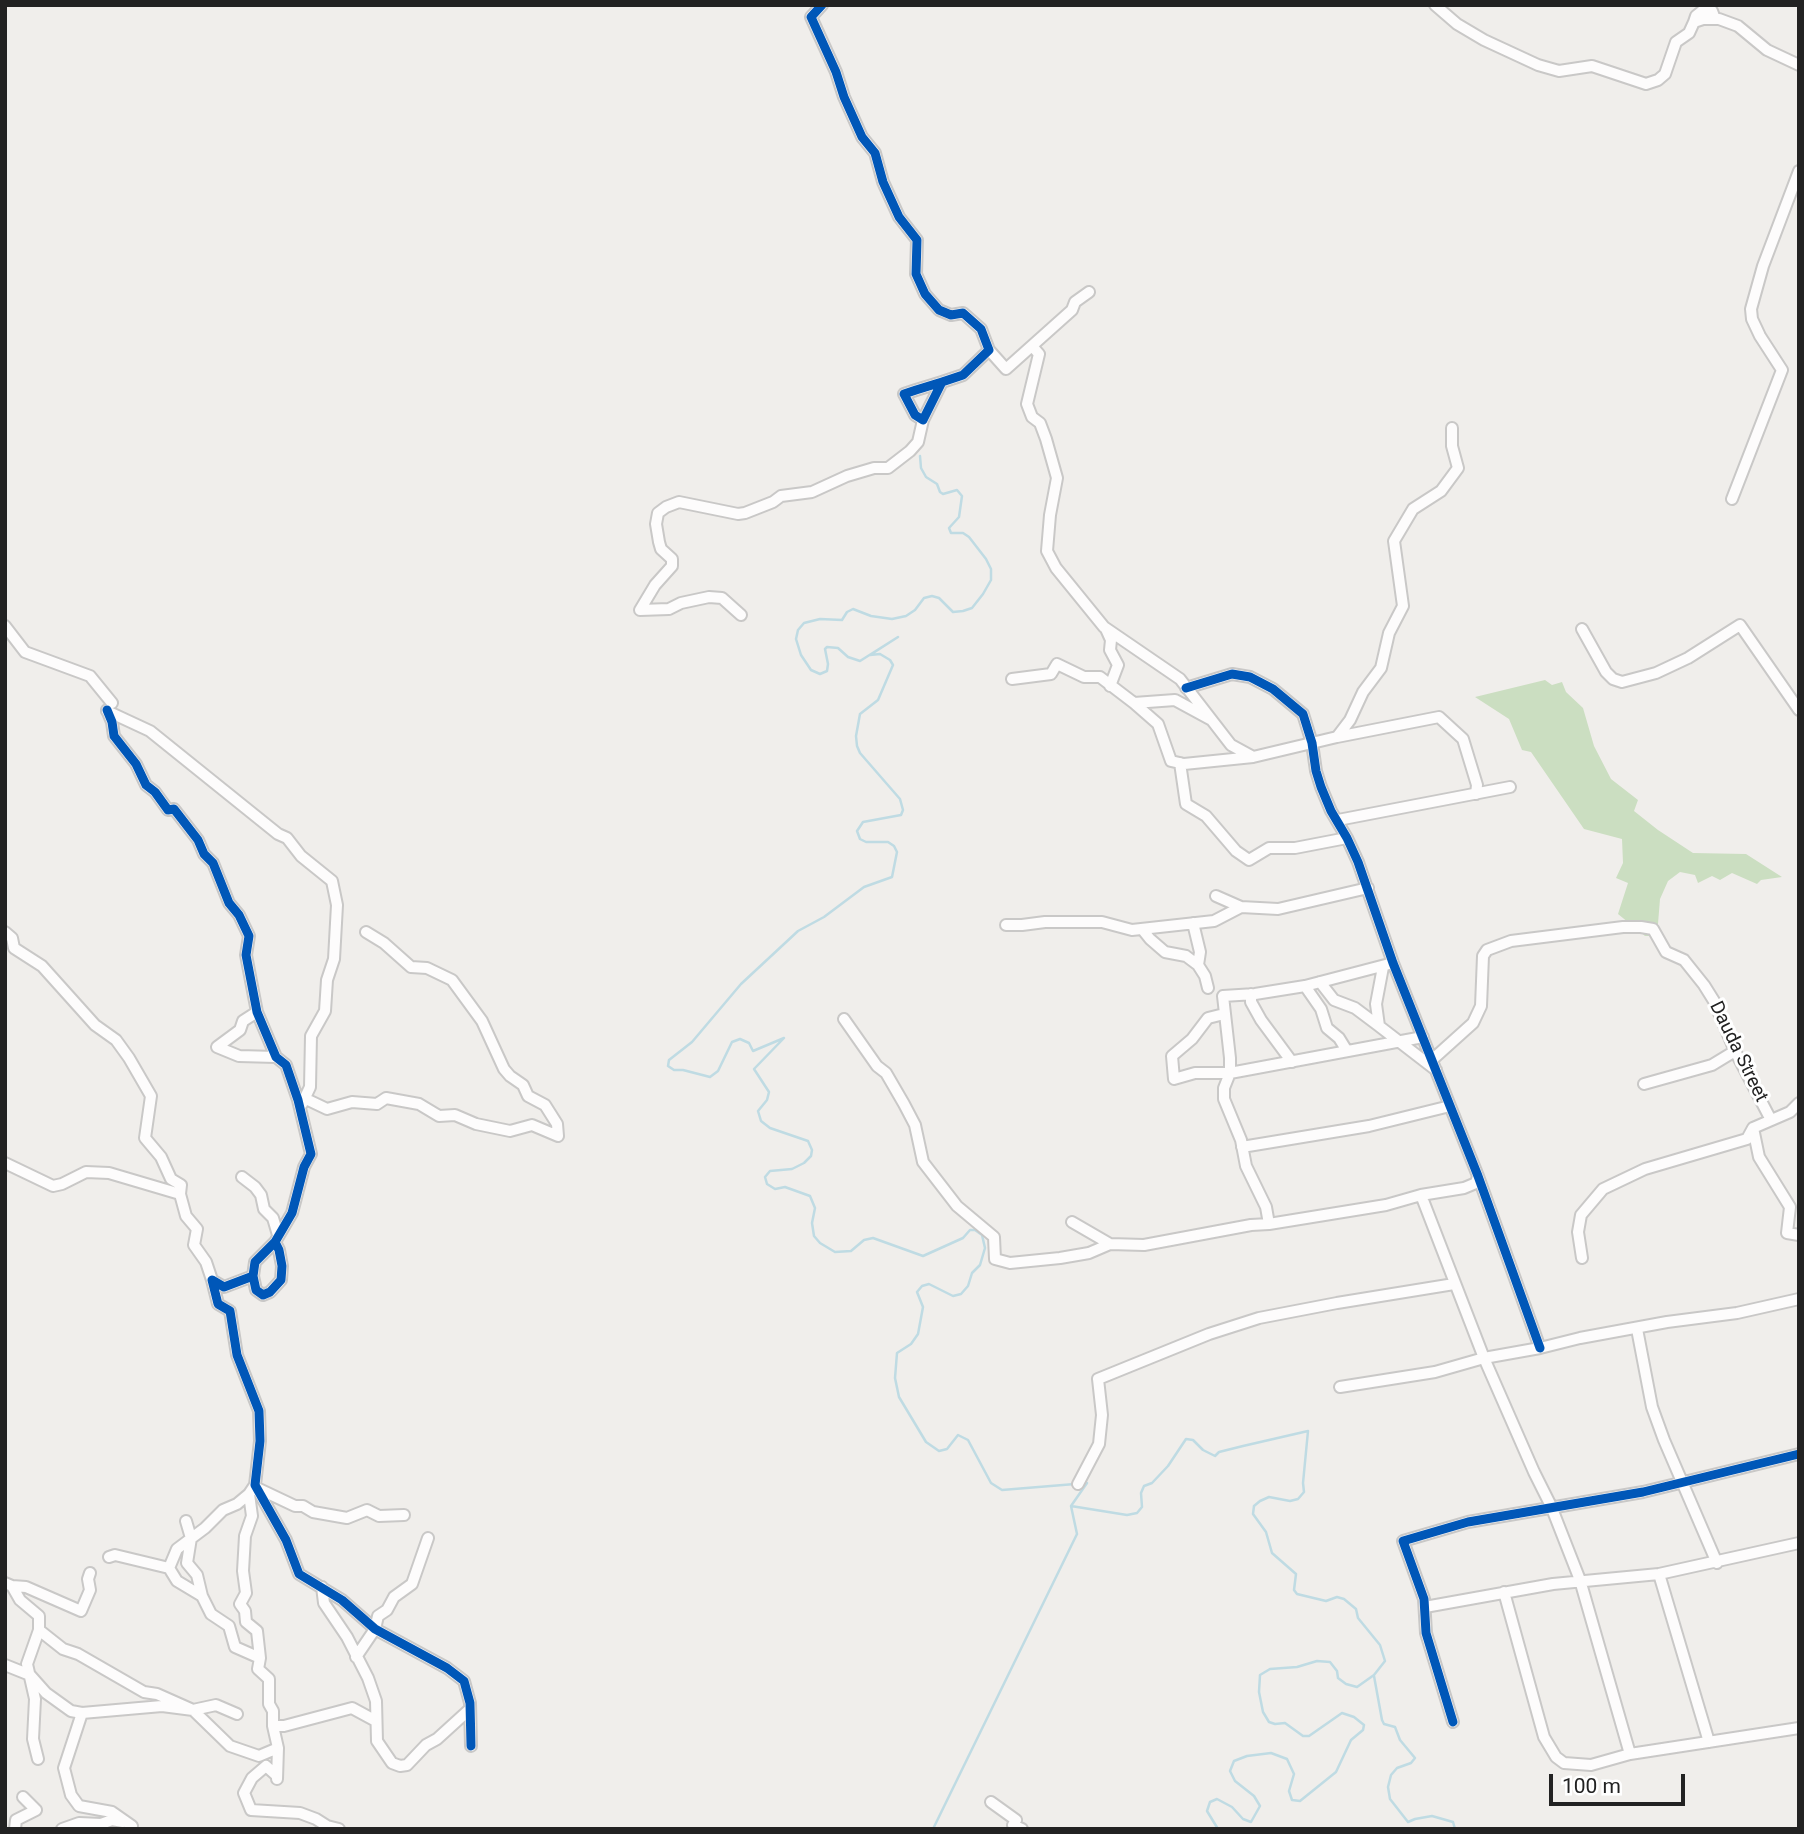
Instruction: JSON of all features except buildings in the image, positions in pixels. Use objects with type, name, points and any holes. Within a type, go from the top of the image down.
[{"type":"street","points":[[822,5],[811,17],[862,136],[875,153],[883,182],[899,217],[917,240],[916,274],[925,294],[939,310],[951,315],[963,313],[981,329],[989,350],[1006,369],[1072,310],[1075,302],[1089,292]]},
{"type":"street","points":[[1435,5],[1457,24],[1484,40],[1538,65],[1559,71],[1592,66],[1646,84],[1665,74],[1676,42],[1689,33],[1696,16],[1705,7],[1712,11],[1716,19]]},
{"type":"street","points":[[1694,22],[1716,19],[1738,26],[1767,50],[1799,65]]},
{"type":"street","points":[[1732,499],[1782,370],[1760,336],[1752,319],[1751,309],[1767,255],[1799,171]]},
{"type":"street","points":[[1032,346],[1039,354],[1027,404],[1032,417],[1040,423],[1056,478],[1047,551],[1056,568],[1104,627],[1111,640],[1110,650],[1118,666],[1110,686]]},
{"type":"street","points":[[923,421],[915,415],[904,394],[963,375],[989,350]]},
{"type":"street","points":[[741,615],[722,598],[709,597],[681,603],[669,609],[640,610],[655,585],[672,566],[672,559],[661,549],[659,542],[656,524],[658,513],[679,502],[744,513],[773,502],[780,496],[811,492],[847,476],[874,468],[888,468],[918,442],[923,421],[942,382]]},
{"type":"street","points":[[1337,737],[1350,720],[1363,692],[1381,668],[1389,633],[1403,606],[1394,541],[1413,509],[1441,491],[1458,468],[1452,446],[1452,428]]},
{"type":"street","points":[[1582,629],[1606,672],[1613,679],[1622,682],[1656,674],[1688,658],[1740,625],[1799,710]]},
{"type":"street","points":[[5,626],[25,652],[90,676],[112,703]]},
{"type":"street","points":[[1104,627],[1173,674],[1231,746],[1253,757]]},
{"type":"street","points":[[1012,679],[1051,674],[1057,664],[1084,677],[1100,677],[1158,724],[1171,761],[1180,763],[1253,757],[1337,737],[1439,718],[1463,739],[1477,785],[1476,794]]},
{"type":"street","points":[[1186,688],[1232,674],[1250,677],[1273,689],[1303,714],[1312,743],[1316,771],[1331,811],[1347,838],[1368,888],[1388,965],[1433,1059],[1540,1348]]},
{"type":"street","points":[[1134,703],[1175,700],[1210,719]]},
{"type":"street","points":[[242,1177],[255,1187],[261,1195],[264,1209],[273,1218],[276,1239],[282,1266],[281,1280],[270,1292],[263,1295],[256,1290],[253,1276],[255,1262],[276,1239],[292,1213],[304,1167],[311,1154],[301,1102],[286,1065],[276,1056],[257,1012],[246,955],[248,936],[239,915],[229,903],[213,863],[204,854],[198,840],[174,809],[168,810],[155,792],[146,785],[136,764],[114,736],[107,710],[149,731],[167,744],[278,834],[287,838],[301,856],[332,881],[337,905],[334,959],[327,979],[325,1011],[311,1036],[310,1087],[301,1102]]},
{"type":"street","points":[[1180,763],[1186,804],[1206,816],[1236,851],[1249,860],[1269,848],[1295,848],[1347,838]]},
{"type":"street","points":[[1338,820],[1510,787]]},
{"type":"street","points":[[1216,897],[1241,908],[1278,909],[1368,888]]},
{"type":"street","points":[[1006,925],[1102,922],[1132,930],[1214,920],[1241,908]]},
{"type":"street","points":[[1193,923],[1200,952],[1198,965]]},
{"type":"street","name":"Dauda Street","points":[[1433,1059],[1474,1023],[1481,1006],[1483,956],[1487,950],[1511,941],[1623,927],[1653,929],[1666,952],[1684,960],[1714,1001],[1735,1051],[1771,1120]]},
{"type":"street","points":[[1142,929],[1165,952],[1185,956],[1198,965],[1208,988]]},
{"type":"street","points":[[5,932],[12,938],[14,948],[42,966],[95,1025],[116,1040],[129,1058],[150,1096],[145,1138],[161,1157],[171,1179],[181,1185],[180,1194],[187,1216],[197,1229],[194,1245],[206,1262],[218,1304],[230,1311],[237,1355],[259,1412],[260,1441],[252,1516],[245,1536],[243,1570],[246,1593],[240,1604],[245,1611],[246,1622],[257,1631],[260,1658],[258,1670],[269,1679],[269,1704],[273,1711],[278,1748],[276,1777],[261,1762],[259,1756]]},
{"type":"street","points":[[301,1102],[327,1109],[352,1102],[377,1104],[386,1098],[419,1104],[439,1116],[455,1115],[476,1124],[510,1131],[532,1125],[561,1138],[557,1124],[545,1105],[528,1096],[523,1084],[504,1069],[482,1021],[452,980],[427,968],[411,967],[384,943],[366,932]]},
{"type":"street","points":[[1269,1224],[1266,1208],[1246,1166],[1241,1140],[1224,1099],[1224,1088],[1230,1073],[1223,996],[1305,986],[1388,965]]},
{"type":"street","points":[[1379,1026],[1376,1004],[1388,965]]},
{"type":"street","points":[[1320,982],[1334,1000],[1355,1008],[1438,1072]]},
{"type":"street","points":[[1305,986],[1321,1009],[1327,1028],[1339,1038],[1347,1051]]},
{"type":"street","points":[[1251,994],[1251,1002],[1261,1020],[1292,1062]]},
{"type":"street","points":[[257,1012],[243,1021],[240,1030],[217,1047],[239,1056],[276,1056]]},
{"type":"street","points":[[1224,1013],[1208,1018],[1192,1039],[1172,1056],[1174,1079],[1195,1073],[1230,1073],[1423,1037]]},
{"type":"street","points":[[844,1019],[877,1066],[886,1073],[904,1104],[915,1125],[923,1162],[957,1206],[994,1237],[995,1259],[1010,1263],[1089,1253],[1110,1244],[1143,1245],[1386,1205],[1421,1195],[1464,1188],[1476,1183],[1478,1175]]},
{"type":"street","points":[[1644,1084],[1712,1065],[1735,1051]]},
{"type":"street","points":[[1582,1258],[1578,1232],[1581,1215],[1603,1189],[1645,1169],[1747,1139],[1753,1128],[1790,1112],[1799,1103]]},
{"type":"street","points":[[1242,1147],[1369,1126],[1450,1106]]},
{"type":"street","name":"Dauda Street","points":[[1753,1128],[1759,1157],[1790,1207],[1787,1233],[1799,1233]]},
{"type":"street","points":[[5,1163],[53,1186],[86,1172],[109,1174],[180,1194]]},
{"type":"street","points":[[1421,1195],[1484,1358],[1551,1506],[1580,1580],[1630,1754]]},
{"type":"street","points":[[1072,1222],[1110,1244]]},
{"type":"street","points":[[212,1280],[224,1286],[253,1276]]},
{"type":"street","points":[[1079,1484],[1099,1444],[1102,1415],[1098,1380],[1209,1334],[1259,1318],[1454,1284]]},
{"type":"street","points":[[1340,1387],[1435,1372],[1484,1358],[1580,1338],[1737,1313],[1799,1299]]},
{"type":"street","points":[[1637,1329],[1653,1407],[1681,1483],[1717,1563]]},
{"type":"street","points":[[1453,1722],[1429,1643],[1424,1618],[1424,1599],[1403,1541],[1444,1527],[1551,1506],[1594,1501],[1799,1454]]},
{"type":"street","points":[[254,1489],[295,1506],[303,1506],[313,1513],[347,1518],[368,1510],[379,1516],[404,1515]]},
{"type":"street","points":[[169,1568],[177,1549],[223,1510],[237,1504],[254,1489]]},
{"type":"street","points":[[254,1489],[286,1540],[299,1574],[322,1587],[375,1629],[447,1668],[464,1681],[470,1709],[437,1739],[426,1745],[407,1765],[400,1766],[386,1758],[377,1741],[376,1701],[368,1678],[347,1637],[324,1603],[322,1587]]},
{"type":"street","points":[[186,1521],[191,1538],[187,1563],[197,1575],[202,1596],[211,1614],[229,1626],[235,1647],[260,1658]]},
{"type":"street","points":[[356,1657],[375,1629],[378,1616],[387,1610],[394,1597],[412,1584],[428,1538]]},
{"type":"street","points":[[1425,1607],[1580,1580],[1659,1574],[1799,1543]]},
{"type":"street","points":[[109,1557],[115,1555],[169,1568],[177,1581],[202,1596]]},
{"type":"street","points":[[9,1584],[26,1587],[80,1611],[90,1590],[90,1573]]},
{"type":"street","points":[[1659,1574],[1709,1742]]},
{"type":"street","points":[[9,1584],[20,1600],[39,1616],[39,1630],[27,1664],[34,1699],[33,1739],[37,1759]]},
{"type":"street","points":[[1504,1592],[1544,1737],[1556,1757],[1564,1763],[1591,1765],[1630,1754],[1799,1728]]},
{"type":"street","points":[[39,1630],[63,1649],[78,1654],[144,1692],[158,1694],[193,1710],[230,1746],[259,1756],[278,1748]]},
{"type":"street","points":[[5,1665],[30,1675],[46,1693],[71,1711],[82,1713],[162,1706],[193,1710],[216,1705],[237,1714]]},
{"type":"street","points":[[273,1726],[284,1726],[352,1708],[376,1721]]},
{"type":"street","points":[[62,1829],[79,1822],[101,1824],[112,1819],[129,1824],[112,1812],[79,1806],[71,1795],[64,1768],[82,1713]]},
{"type":"street","points":[[266,1766],[252,1778],[244,1793],[251,1810],[300,1813],[339,1829]]},
{"type":"street","points":[[15,1829],[16,1820],[36,1810],[23,1797]]},
{"type":"street","points":[[991,1802],[1016,1820],[1013,1825],[1022,1829]]},
{"type":"green space","points":[[1545,680],[1552,685],[1562,682],[1566,692],[1583,708],[1594,746],[1611,779],[1638,800],[1634,811],[1693,853],[1746,854],[1782,877],[1761,880],[1757,884],[1732,873],[1720,880],[1712,876],[1698,883],[1695,875],[1680,872],[1668,881],[1660,899],[1657,936],[1645,936],[1618,914],[1628,883],[1616,878],[1623,863],[1622,839],[1584,829],[1531,752],[1522,750],[1509,719],[1475,697]]},
{"type":"waterway","points":[[920,456],[921,468],[926,477],[937,484],[940,492],[943,494],[957,490],[962,496],[959,517],[949,528],[951,533],[963,533],[969,537],[986,559],[991,569],[991,580],[983,594],[972,608],[963,611],[953,612],[939,598],[932,596],[924,598],[915,610],[906,616],[892,619],[871,616],[853,609],[847,612],[842,620],[820,619],[804,623],[798,630],[796,639],[801,655],[811,670],[820,674],[827,671],[827,647],[838,648],[848,657],[860,661],[898,637],[870,655],[880,654],[893,665],[878,700],[860,714],[856,736],[860,753],[900,799],[903,810],[901,815],[863,822],[857,831],[860,839],[866,842],[888,842],[894,846],[897,852],[892,877],[864,887],[824,917],[798,931],[741,984],[692,1042],[669,1060],[668,1066],[674,1070],[710,1077],[718,1071],[732,1042],[740,1039],[749,1043],[753,1051],[784,1038],[754,1069],[769,1092],[767,1100],[758,1111],[761,1121],[770,1128],[808,1141],[812,1150],[811,1156],[804,1163],[792,1169],[770,1171],[765,1177],[767,1184],[775,1189],[785,1187],[810,1196],[815,1208],[812,1223],[814,1236],[835,1252],[851,1251],[864,1240],[873,1238],[923,1256],[963,1238],[970,1230],[982,1235],[985,1248],[980,1265],[972,1273],[968,1286],[961,1294],[953,1296],[929,1284],[922,1286],[917,1292],[923,1307],[918,1334],[911,1344],[897,1353],[895,1378],[899,1397],[926,1442],[939,1451],[947,1449],[958,1435],[968,1440],[991,1483],[1002,1490],[1075,1484]]},
{"type":"waterway","points":[[1082,1483],[1087,1483],[1071,1506],[1127,1515],[1137,1513],[1142,1507],[1141,1493],[1144,1486],[1152,1483],[1168,1466],[1186,1439],[1193,1440],[1203,1450],[1215,1456],[1219,1452],[1308,1431],[1304,1492],[1298,1499],[1290,1501],[1269,1497],[1254,1506],[1253,1514],[1266,1532],[1272,1553],[1296,1574],[1294,1590],[1297,1594],[1326,1601],[1337,1597],[1344,1599],[1356,1609],[1358,1618],[1380,1645],[1385,1661],[1374,1675],[1357,1687],[1338,1678],[1337,1671],[1330,1662],[1317,1661],[1297,1667],[1270,1669],[1260,1675],[1259,1692],[1263,1712],[1269,1722],[1285,1723],[1303,1736],[1309,1736],[1342,1713],[1354,1717],[1364,1725],[1363,1730],[1351,1740],[1336,1772],[1300,1801],[1292,1800],[1289,1791],[1294,1774],[1287,1759],[1271,1753],[1247,1756],[1234,1761],[1230,1771],[1235,1781],[1254,1796],[1260,1806],[1251,1822],[1217,1799],[1210,1802],[1207,1811],[1218,1829]]},
{"type":"waterway","points":[[933,1829],[1077,1534],[1071,1506]]},
{"type":"waterway","points":[[1374,1676],[1382,1720],[1384,1724],[1395,1727],[1400,1740],[1415,1758],[1411,1763],[1397,1768],[1391,1775],[1388,1787],[1390,1799],[1408,1822],[1432,1816],[1453,1822],[1455,1829]]},
{"type":"waterway","points":[[1484,1829],[1497,1829]]},
{"type":"cycle path","points":[[822,5],[811,17],[862,137],[875,153],[883,182],[899,217],[917,240],[916,274],[925,294],[939,310],[951,315],[963,313],[981,329],[989,350],[963,375],[904,394],[915,415],[923,420],[942,382]]},
{"type":"cycle path","points":[[1186,688],[1232,674],[1250,677],[1273,689],[1303,714],[1321,787],[1358,862],[1393,963],[1478,1176],[1540,1348]]},
{"type":"cycle path","points":[[107,710],[114,736],[136,764],[146,785],[155,792],[168,810],[174,809],[213,863],[229,903],[239,915],[249,936],[246,955],[257,1012],[276,1057],[286,1065],[311,1154],[304,1167],[292,1213],[275,1242],[255,1262],[253,1276],[256,1290],[263,1295],[270,1292],[281,1280],[282,1266],[275,1242]]},
{"type":"cycle path","points":[[253,1276],[224,1287],[212,1280],[218,1304],[230,1311],[237,1355],[259,1411],[260,1441],[255,1485],[286,1540],[299,1574],[342,1600],[375,1629],[447,1668],[464,1681],[470,1703],[471,1746]]},
{"type":"cycle path","points":[[1453,1722],[1426,1633],[1424,1599],[1403,1541],[1468,1522],[1643,1492],[1799,1454]]}]
